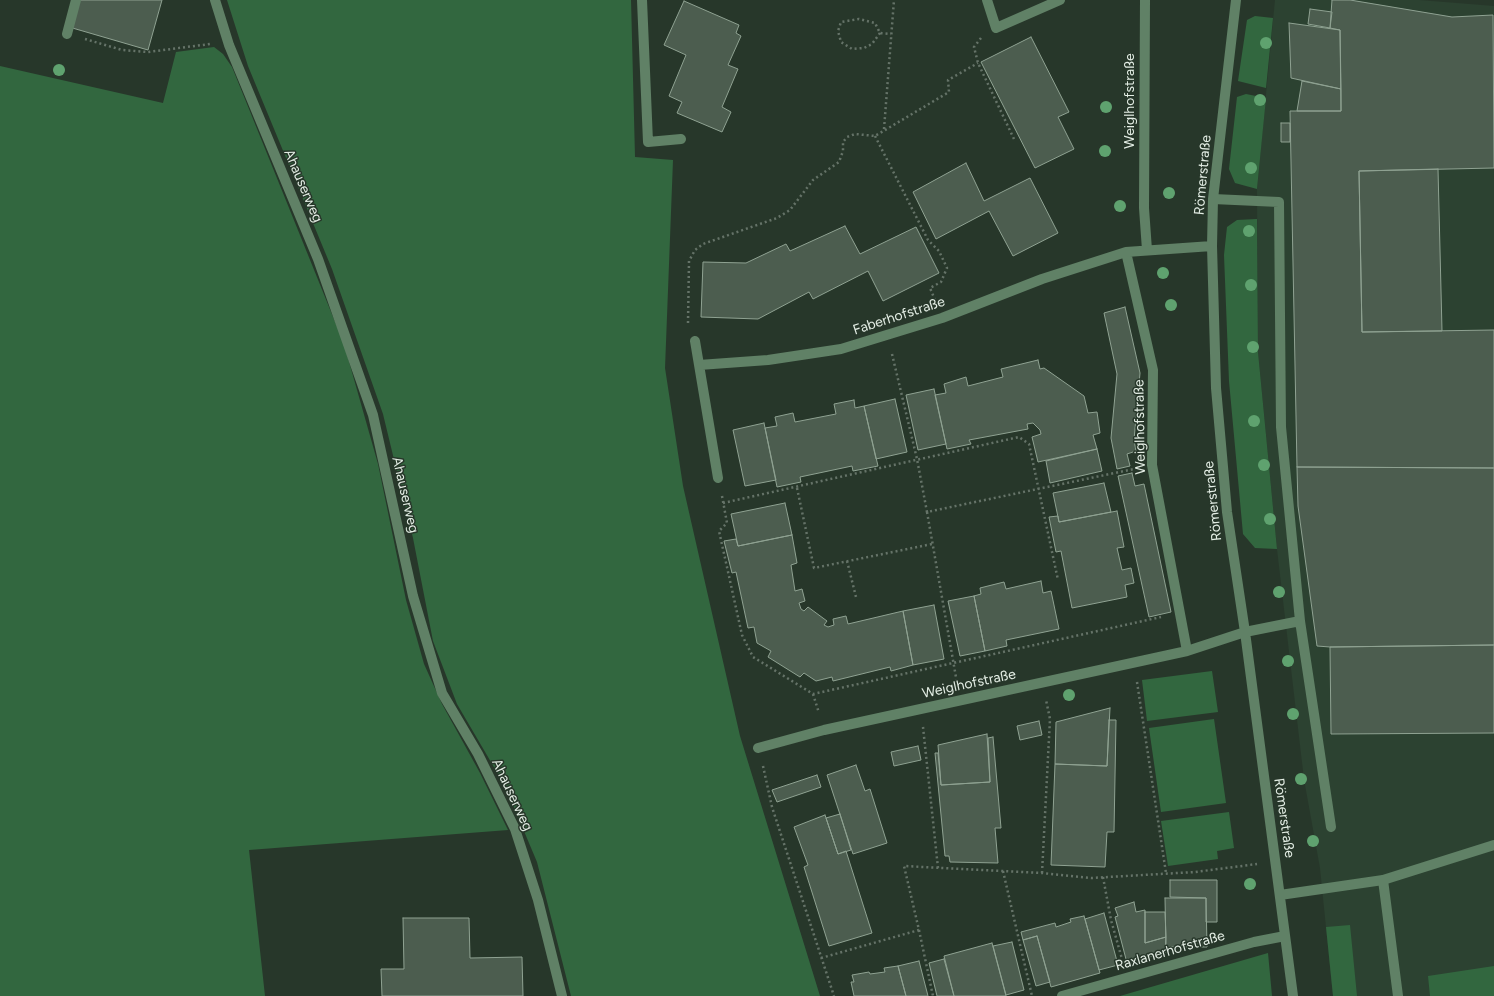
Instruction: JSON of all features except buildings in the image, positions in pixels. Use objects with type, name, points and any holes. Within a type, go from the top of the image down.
[{"type":"street","points":[[67,34],[76,0]]},
{"type":"street","name":"Ahauserweg","points":[[215,0],[228,43],[318,259],[373,415],[413,596],[442,693],[478,754],[515,829],[538,900],[562,996]]},
{"type":"street","points":[[642,0],[648,142],[681,139]]},
{"type":"street","points":[[988,0],[996,28],[1060,0]]},
{"type":"street","name":"Weiglhofstraße","points":[[1145,0],[1144,208],[1147,250]]},
{"type":"street","name":"Römerstraße","points":[[1236,0],[1213,199],[1212,246],[1216,388],[1227,512],[1245,632],[1293,996]]},
{"type":"street","points":[[1213,199],[1279,202],[1281,427],[1300,621],[1331,827]]},
{"type":"street","name":"Faberhofstraße","points":[[699,365],[768,360],[834,350],[942,318],[1042,279],[1126,252],[1212,246]]},
{"type":"street","name":"Weiglhofstraße","points":[[1126,252],[1153,370],[1152,465],[1186,651]]},
{"type":"street","points":[[695,341],[718,478]]},
{"type":"street","name":"Weiglhofstraße","points":[[758,748],[824,730],[1186,651],[1245,632],[1300,621]]},
{"type":"street","points":[[1280,895],[1383,880],[1494,844]]},
{"type":"street","points":[[1383,880],[1398,996]]},
{"type":"street","name":"Raxlanerhofstraße","points":[[1062,996],[1254,942],[1285,936]]},
{"type":"path","points":[[884,130],[894,0]]},
{"type":"path","points":[[880,34],[875,23],[859,19],[841,22],[838,31],[841,42],[852,49],[868,46],[880,34],[891,34]]},
{"type":"path","points":[[996,28],[984,34],[974,47],[978,63],[1014,139]]},
{"type":"path","points":[[67,34],[122,50],[148,52],[179,47],[228,43]]},
{"type":"path","points":[[695,341],[688,325],[687,296],[689,261],[695,250],[703,244],[777,218],[790,210],[813,180],[839,162],[843,151],[843,142],[847,137],[854,134],[874,136],[949,92],[948,80],[978,63]]},
{"type":"path","points":[[874,136],[928,240],[939,251],[947,268],[941,282],[930,288],[942,318]]},
{"type":"path","points":[[886,335],[917,459],[960,701]]},
{"type":"path","points":[[723,503],[797,488],[917,459],[1019,437],[1029,444],[1058,580]]},
{"type":"path","points":[[927,512],[1152,465]]},
{"type":"path","points":[[718,478],[726,524],[719,532],[742,635],[753,657],[813,694],[1179,613]]},
{"type":"path","points":[[797,488],[814,568],[932,544]]},
{"type":"path","points":[[847,561],[856,597]]},
{"type":"path","points":[[1134,662],[1166,873]]},
{"type":"path","points":[[1042,683],[1050,719],[1042,873]]},
{"type":"path","points":[[920,709],[925,740],[938,868]]},
{"type":"path","points":[[758,748],[772,807],[834,996]]},
{"type":"path","points":[[933,996],[904,866],[1042,873],[1091,878],[1195,872],[1276,862]]},
{"type":"path","points":[[1003,871],[1032,996]]},
{"type":"path","points":[[1103,877],[1111,920],[1127,978]]},
{"type":"path","points":[[821,958],[919,930]]},
{"type":"shaded area","points":[[1275,0],[1419,0],[1494,6],[1494,996],[1333,996],[1320,868],[1304,779],[1277,549],[1258,352],[1257,189]]},
{"type":"green space","points":[[227,0],[631,0],[635,157],[673,160],[665,368],[683,486],[740,736],[820,996],[571,996],[537,862],[505,786],[457,704],[433,641],[413,538],[383,414],[332,269],[248,66]]},
{"type":"green space","points":[[1255,16],[1273,18],[1266,88],[1238,81],[1247,20]]},
{"type":"green space","points":[[214,47],[223,54],[232,67],[344,344],[378,464],[406,600],[424,664],[442,704],[480,773],[508,830],[249,850],[265,996],[0,996],[0,66],[163,103],[176,52]]},
{"type":"green space","points":[[1246,94],[1266,98],[1257,189],[1235,183],[1229,169],[1237,97]]},
{"type":"green space","points":[[1257,219],[1258,352],[1277,549],[1255,548],[1243,534],[1229,381],[1224,255],[1227,227],[1237,220]]},
{"type":"green space","points":[[1212,671],[1218,712],[1147,721],[1142,680]]},
{"type":"green space","points":[[1214,719],[1226,803],[1161,812],[1149,728]]},
{"type":"green space","points":[[1229,812],[1234,848],[1217,851],[1218,859],[1168,866],[1161,821]]},
{"type":"green space","points":[[1350,925],[1357,996],[1333,996],[1326,927]]},
{"type":"green space","points":[[1268,953],[1272,996],[1120,996]]},
{"type":"green space","points":[[1494,966],[1494,996],[1430,996],[1428,976]]}]
